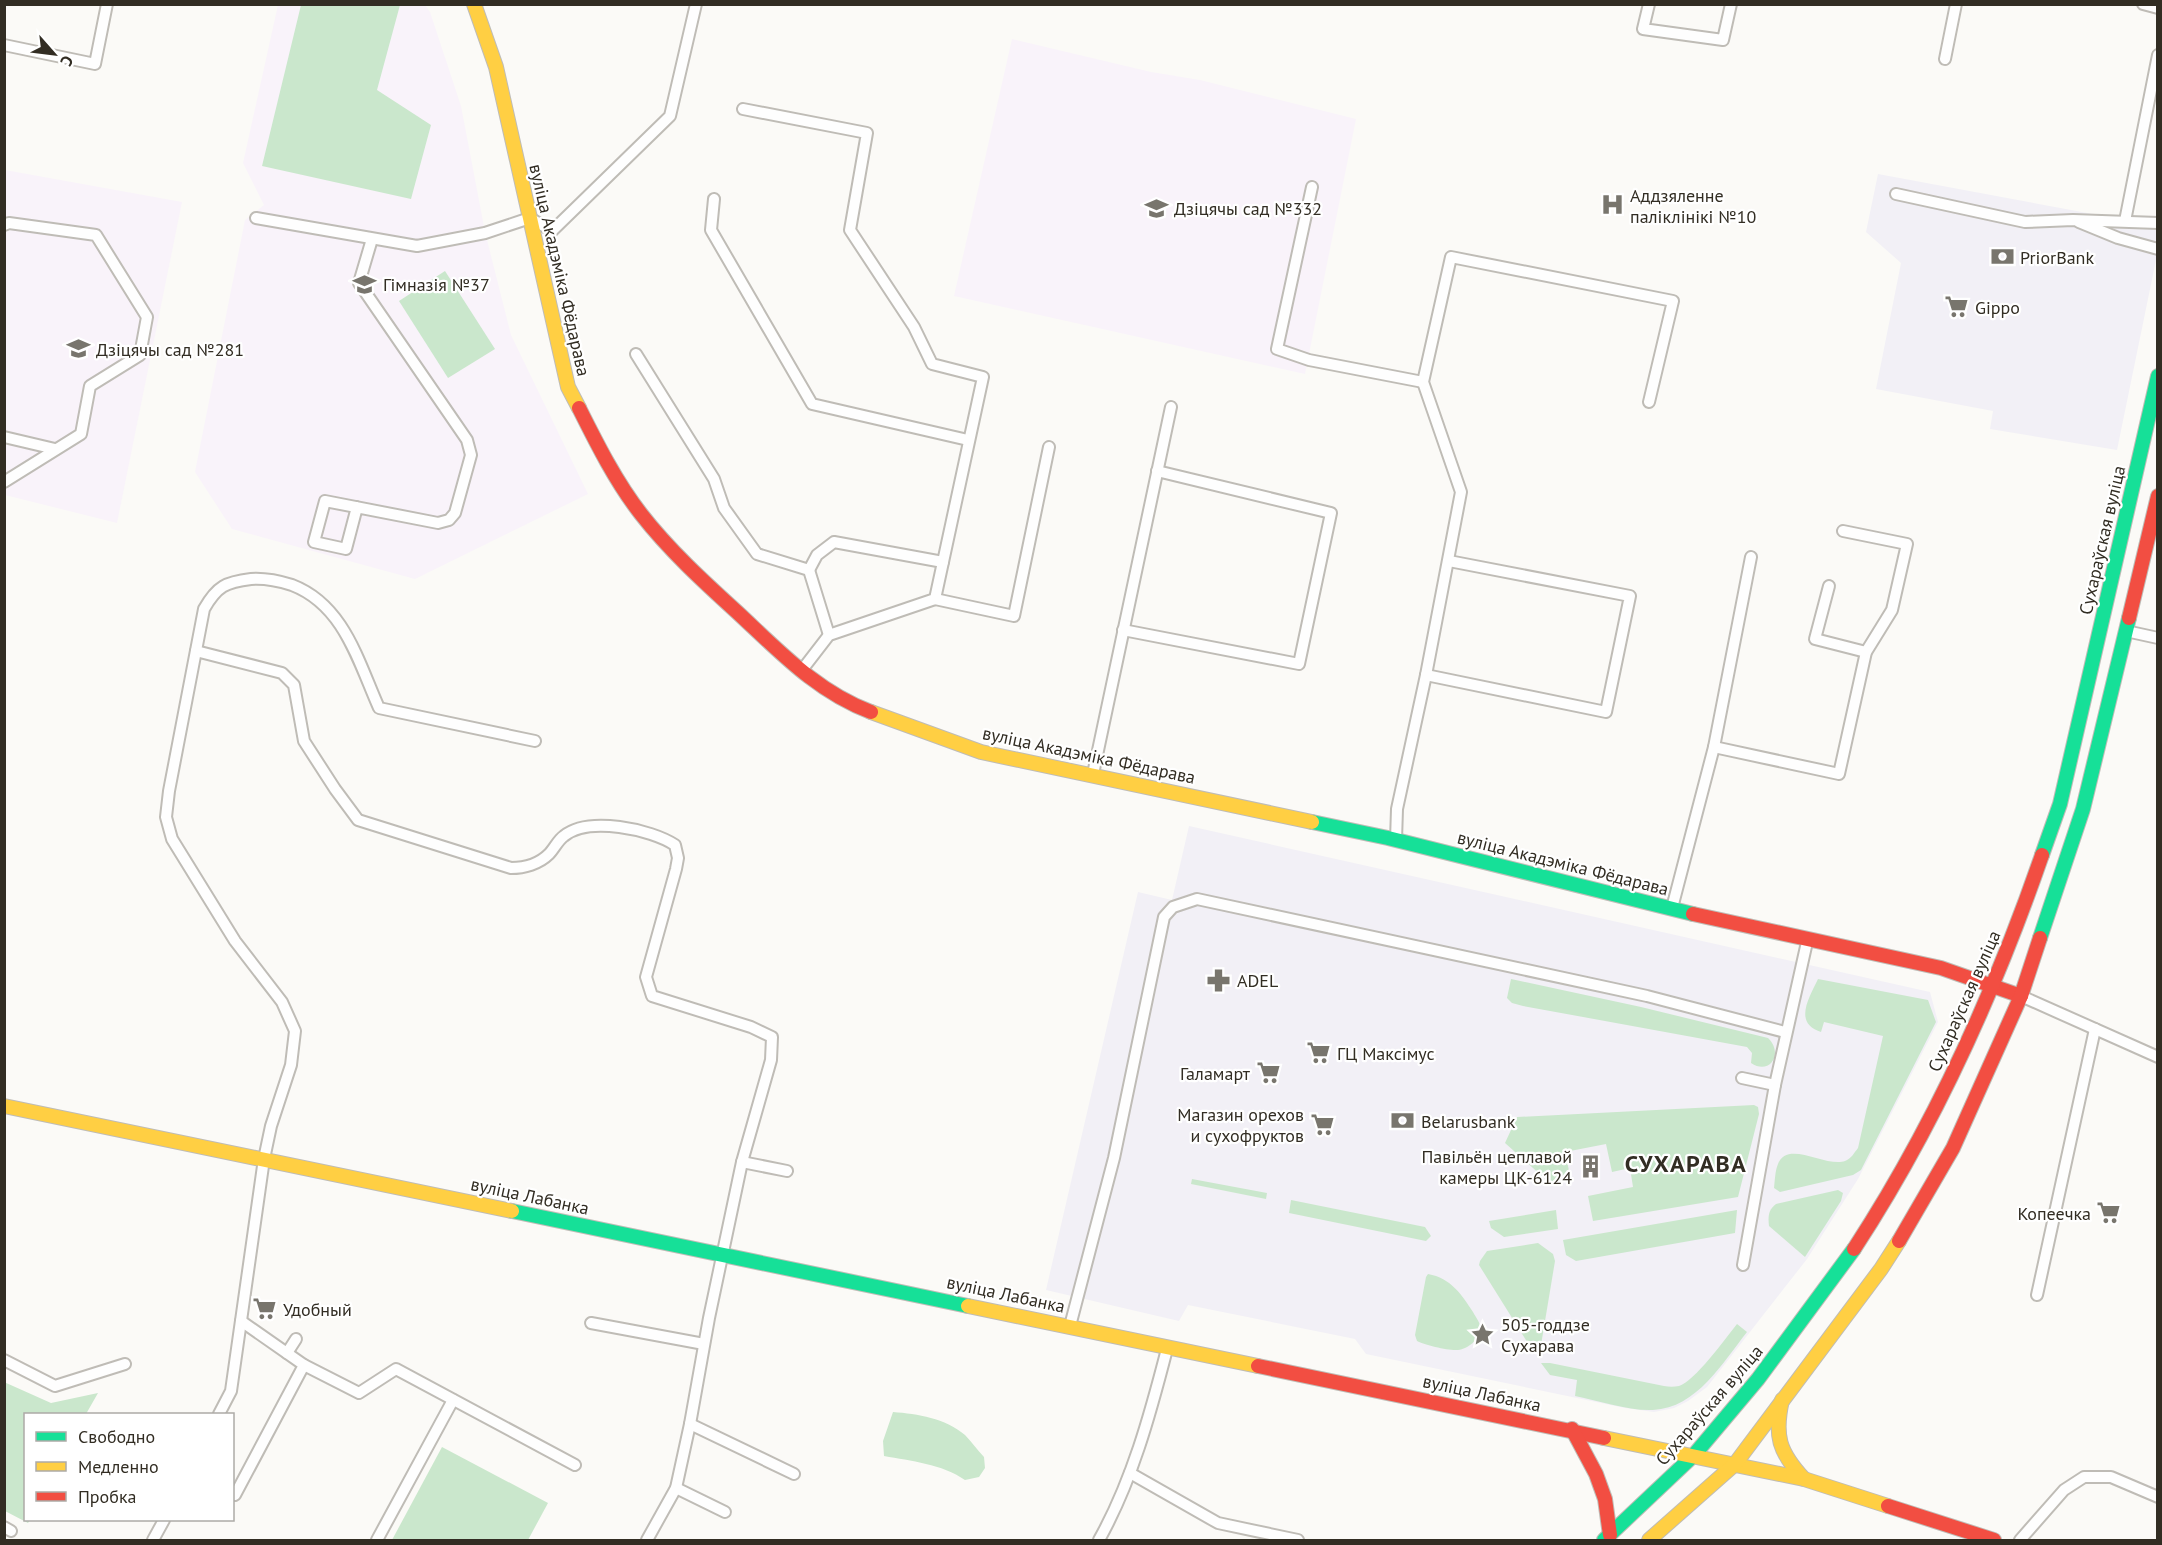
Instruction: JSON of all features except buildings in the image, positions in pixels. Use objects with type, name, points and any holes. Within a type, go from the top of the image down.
[{"type":"main road","name":"вуліца Акадэміка Фёдарава","points":[[474,4],[496,67],[568,387],[600,450],[641,514],[691,570],[801,672],[847,703],[981,752],[1395,840],[1735,925],[1941,968],[2021,996]]},
{"type":"main road","name":"Сухараўская вуліца","points":[[1607,1538],[1694,1455],[1758,1379],[1842,1267],[1882,1206],[1924,1131],[1992,986],[2020,919],[2060,804],[2126,522],[2157,376]]},
{"type":"main road","points":[[1649,1540],[1735,1464],[1870,1285],[1911,1222],[1953,1148],[2021,996],[2083,809],[2157,496]]},
{"type":"main road","name":"вуліца Лабанка","points":[[4,1106],[1694,1455],[1804,1479],[1994,1540]]},
{"type":"main road","points":[[1782,1399],[1777,1420],[1781,1449],[1804,1479]]},
{"type":"main road","points":[[1572,1429],[1596,1474],[1605,1499],[1607,1538]]},
{"type":"lane","points":[[4,45],[95,64],[107,4]]},
{"type":"lane","points":[[256,218],[417,246],[485,232],[530,218],[552,231],[670,116],[696,4]]},
{"type":"lane","points":[[1649,4],[1643,28],[1723,40],[1731,4]]},
{"type":"lane","points":[[1945,59],[1956,4]]},
{"type":"lane","points":[[2143,4],[2157,8]]},
{"type":"lane","points":[[2125,221],[2157,55]]},
{"type":"lane","points":[[743,109],[867,133],[850,230],[914,327],[933,364],[983,377],[935,599]]},
{"type":"lane","points":[[1312,187],[1277,349],[1309,360],[1423,382]]},
{"type":"lane","points":[[1896,194],[2025,222],[2073,220],[2157,224]]},
{"type":"lane","points":[[714,199],[711,230],[812,404],[969,440]]},
{"type":"lane","points":[[2073,220],[2118,238],[2157,249]]},
{"type":"lane","points":[[4,225],[9,223],[96,235],[147,317],[140,355],[90,386],[81,434],[4,482]]},
{"type":"lane","points":[[357,507],[346,549],[314,542],[325,501],[357,507],[438,523],[448,520],[455,513],[471,455],[467,440],[359,283],[372,239]]},
{"type":"lane","points":[[1395,840],[1397,809],[1426,675],[1461,492],[1423,382],[1451,256],[1673,301],[1649,402]]},
{"type":"lane","points":[[636,354],[714,478],[724,508],[756,554],[809,570]]},
{"type":"lane","points":[[1093,775],[1171,407]]},
{"type":"lane","points":[[4,437],[55,449]]},
{"type":"lane","points":[[801,672],[829,635],[935,599],[1014,616],[1049,447]]},
{"type":"lane","points":[[1123,630],[1299,664],[1302,652],[1331,513],[1157,471]]},
{"type":"lane","points":[[1714,747],[1839,774],[1866,652],[1892,610],[1908,544],[1843,531]]},
{"type":"lane","points":[[829,635],[809,570],[817,555],[834,542],[943,562]]},
{"type":"lane","points":[[1672,908],[1714,747],[1751,557]]},
{"type":"lane","points":[[1426,675],[1606,711],[1629,596],[1449,561]]},
{"type":"lane","points":[[220,1413],[231,1391],[264,1159],[271,1126],[291,1065],[295,1031],[282,1002],[235,940],[196,880],[172,839],[166,817],[204,609],[212,595],[221,586],[236,581],[260,578],[284,582],[305,590],[320,600],[344,627],[379,708],[535,741]]},
{"type":"lane","points":[[1829,586],[1815,639],[1866,652]]},
{"type":"lane","points":[[2126,632],[2157,638]]},
{"type":"lane","points":[[196,651],[282,673],[294,685],[304,741],[334,789],[358,820],[511,868],[532,865],[548,856],[564,835],[583,826],[650,832],[675,845],[678,858],[676,869],[646,977],[651,996],[751,1027],[772,1037],[771,1060],[742,1162],[676,1488],[647,1540]]},
{"type":"lane","points":[[1070,1326],[1114,1158],[1164,916],[1173,908],[1197,899],[1647,996],[1785,1032]]},
{"type":"lane","points":[[1743,1265],[1785,1032],[1808,942]]},
{"type":"lane","points":[[2021,996],[2157,1057]]},
{"type":"lane","points":[[2037,1295],[2096,1029]]},
{"type":"lane","points":[[1742,1078],[1775,1085]]},
{"type":"lane","points":[[742,1162],[787,1170]]},
{"type":"lane","points":[[241,1321],[304,1365],[359,1393],[396,1369],[575,1465]]},
{"type":"lane","points":[[591,1323],[704,1344]]},
{"type":"lane","points":[[288,1353],[296,1339]]},
{"type":"lane","points":[[1099,1540],[1117,1508],[1130,1473],[1153,1405],[1167,1346]]},
{"type":"lane","points":[[4,1360],[55,1386],[125,1364]]},
{"type":"lane","points":[[235,1496],[304,1365]]},
{"type":"lane","points":[[377,1540],[453,1400]]},
{"type":"lane","points":[[690,1424],[794,1474]]},
{"type":"lane","points":[[1130,1473],[1218,1523],[1298,1540]]},
{"type":"lane","points":[[2020,1540],[2064,1490],[2084,1477],[2110,1477],[2157,1497]]},
{"type":"lane","points":[[676,1488],[725,1512]]},
{"type":"lane","points":[[153,1540],[163,1521]]},
{"type":"shaded area","name":"Гімназія №37","points":[[278,5],[425,5],[430,12],[461,106],[485,232],[511,335],[588,494],[415,579],[232,529],[195,472],[245,220],[264,205],[243,163]]},
{"type":"shaded area","name":"Дзіцячы сад №332","points":[[1012,39],[1151,72],[1200,80],[1356,119],[1305,374],[954,296]]},
{"type":"shaded area","name":"Дзіцячы сад №281","points":[[5,170],[182,202],[117,523],[5,495]]},
{"type":"shaded area","points":[[1878,174],[2157,226],[2157,255],[2117,450],[1990,429],[1993,411],[1876,389],[1901,263],[1866,232]]},
{"type":"shaded area","points":[[1189,826],[1930,992],[1938,1022],[1858,1179],[1807,1259],[1707,1387],[1674,1408],[1654,1412],[1625,1408],[1366,1354],[1355,1339],[1188,1305],[1179,1321],[1046,1290],[1138,892],[1172,900]]},
{"type":"green space","points":[[301,5],[400,5],[377,90],[431,125],[411,199],[262,166]]},
{"type":"green space","points":[[445,271],[495,349],[448,378],[399,301]]},
{"type":"green space","points":[[1511,979],[1768,1038],[1773,1044],[1775,1056],[1769,1065],[1758,1066],[1751,1063],[1752,1053],[1747,1047],[1512,1003],[1507,998]]},
{"type":"green space","points":[[1818,979],[1928,1000],[1936,1022],[1861,1170],[1853,1175],[1780,1192],[1774,1188],[1777,1167],[1783,1157],[1798,1154],[1837,1162],[1849,1159],[1858,1148],[1883,1036],[1824,1022],[1821,1032],[1812,1028],[1805,1016],[1808,1002]]},
{"type":"green space","points":[[1754,1105],[1758,1107],[1759,1114],[1738,1197],[1593,1221],[1588,1196],[1633,1187],[1630,1168],[1612,1172],[1606,1144],[1565,1152],[1571,1180],[1551,1184],[1505,1143],[1517,1117]]},
{"type":"green space","points":[[1192,1179],[1267,1193],[1266,1199],[1191,1184]]},
{"type":"green space","points":[[1838,1190],[1843,1193],[1841,1201],[1805,1257],[1769,1226],[1769,1214],[1776,1204]]},
{"type":"green space","points":[[1291,1200],[1425,1227],[1431,1236],[1426,1241],[1289,1213]]},
{"type":"green space","points":[[1556,1210],[1558,1229],[1504,1237],[1491,1228],[1489,1221]]},
{"type":"green space","points":[[1737,1210],[1735,1233],[1576,1261],[1566,1255],[1563,1240]]},
{"type":"green space","points":[[1538,1243],[1553,1254],[1555,1261],[1541,1345],[1534,1353],[1479,1265],[1487,1251]]},
{"type":"green space","points":[[1428,1274],[1443,1279],[1455,1288],[1478,1320],[1480,1327],[1478,1336],[1466,1348],[1449,1350],[1417,1341],[1415,1335]]},
{"type":"green space","points":[[1737,1324],[1747,1332],[1708,1382],[1683,1401],[1669,1407],[1653,1410],[1634,1409],[1575,1396],[1577,1380],[1550,1375],[1541,1363],[1666,1386],[1679,1386],[1693,1377]]},
{"type":"green space","points":[[4,1382],[51,1403],[98,1393],[87,1413],[24,1413],[24,1521],[5,1511]]},
{"type":"green space","points":[[893,1412],[940,1421],[965,1435],[984,1457],[985,1468],[979,1477],[965,1480],[936,1467],[884,1456],[883,1441]]},
{"type":"green space","points":[[442,1447],[548,1503],[528,1540],[392,1540]]},
{"type":"traffic: fast","points":[[2042,855],[2060,804],[2158,376]]},
{"type":"traffic: fast","points":[[2040,938],[2083,809],[2129,618]]},
{"type":"traffic: fast","points":[[1312,822],[1388,838],[1693,914]]},
{"type":"traffic: fast","points":[[512,1211],[968,1306]]},
{"type":"traffic: fast","points":[[1604,1540],[1694,1455],[1758,1379],[1854,1249]]},
{"type":"traffic: slow","points":[[474,4],[496,67],[568,387],[579,408]]},
{"type":"traffic: slow","points":[[871,712],[981,752],[1312,822]]},
{"type":"traffic: slow","points":[[4,1106],[512,1211]]},
{"type":"traffic: slow","points":[[1649,1540],[1735,1464],[1881,1269],[1899,1241]]},
{"type":"traffic: slow","points":[[968,1306],[1258,1366]]},
{"type":"traffic: slow","points":[[1782,1400],[1779,1424],[1781,1443],[1789,1460],[1804,1479]]},
{"type":"traffic: slow","points":[[1604,1438],[1804,1479],[1888,1506]]},
{"type":"traffic: jam","points":[[579,408],[623,489],[675,553],[784,656],[816,682],[851,704],[871,712]]},
{"type":"traffic: jam","points":[[2129,618],[2158,496]]},
{"type":"traffic: jam","points":[[1854,1249],[1910,1156],[1960,1058],[2004,957],[2042,855]]},
{"type":"traffic: jam","points":[[1693,914],[1941,968],[2021,996]]},
{"type":"traffic: jam","points":[[1899,1241],[1953,1148],[2021,996],[2040,938]]},
{"type":"traffic: jam","points":[[1258,1366],[1604,1438]]},
{"type":"traffic: jam","points":[[1572,1429],[1596,1474],[1605,1499],[1610,1535]]},
{"type":"traffic: jam","points":[[1888,1506],[1994,1540]]},
{"type":"place","name":"Аддзяленне паліклінікі №10","points":[[1612,205]]},
{"type":"place","name":"Дзіцячы сад №332","points":[[1156,208]]},
{"type":"place","name":"PriorBank","points":[[2002,257]]},
{"type":"place","name":"Гімназія №37","points":[[365,284]]},
{"type":"place","name":"Gippo","points":[[1957,307]]},
{"type":"place","name":"Дзіцячы сад №281","points":[[78,349]]},
{"type":"place","name":"ADEL","points":[[1219,980]]},
{"type":"place","name":"ГЦ Максімус","points":[[1319,1053]]},
{"type":"place","name":"Галамарт","points":[[1268,1073]]},
{"type":"place","name":"Belarusbank","points":[[1403,1121]]},
{"type":"place","name":"Магазин орехов и сухофруктов","points":[[1322,1124]]},
{"type":"place","name":"Павільён цеплавой камеры ЦК-6124","points":[[1590,1166]]},
{"type":"place","name":"Копеечка","points":[[2109,1213]]},
{"type":"place","name":"Удобный","points":[[265,1309]]},
{"type":"place","name":"505-годдзе Сухарава","points":[[1483,1334]]},
{"type":"district","name":"СУХАРАВА","points":[[1686,1163]]}]
